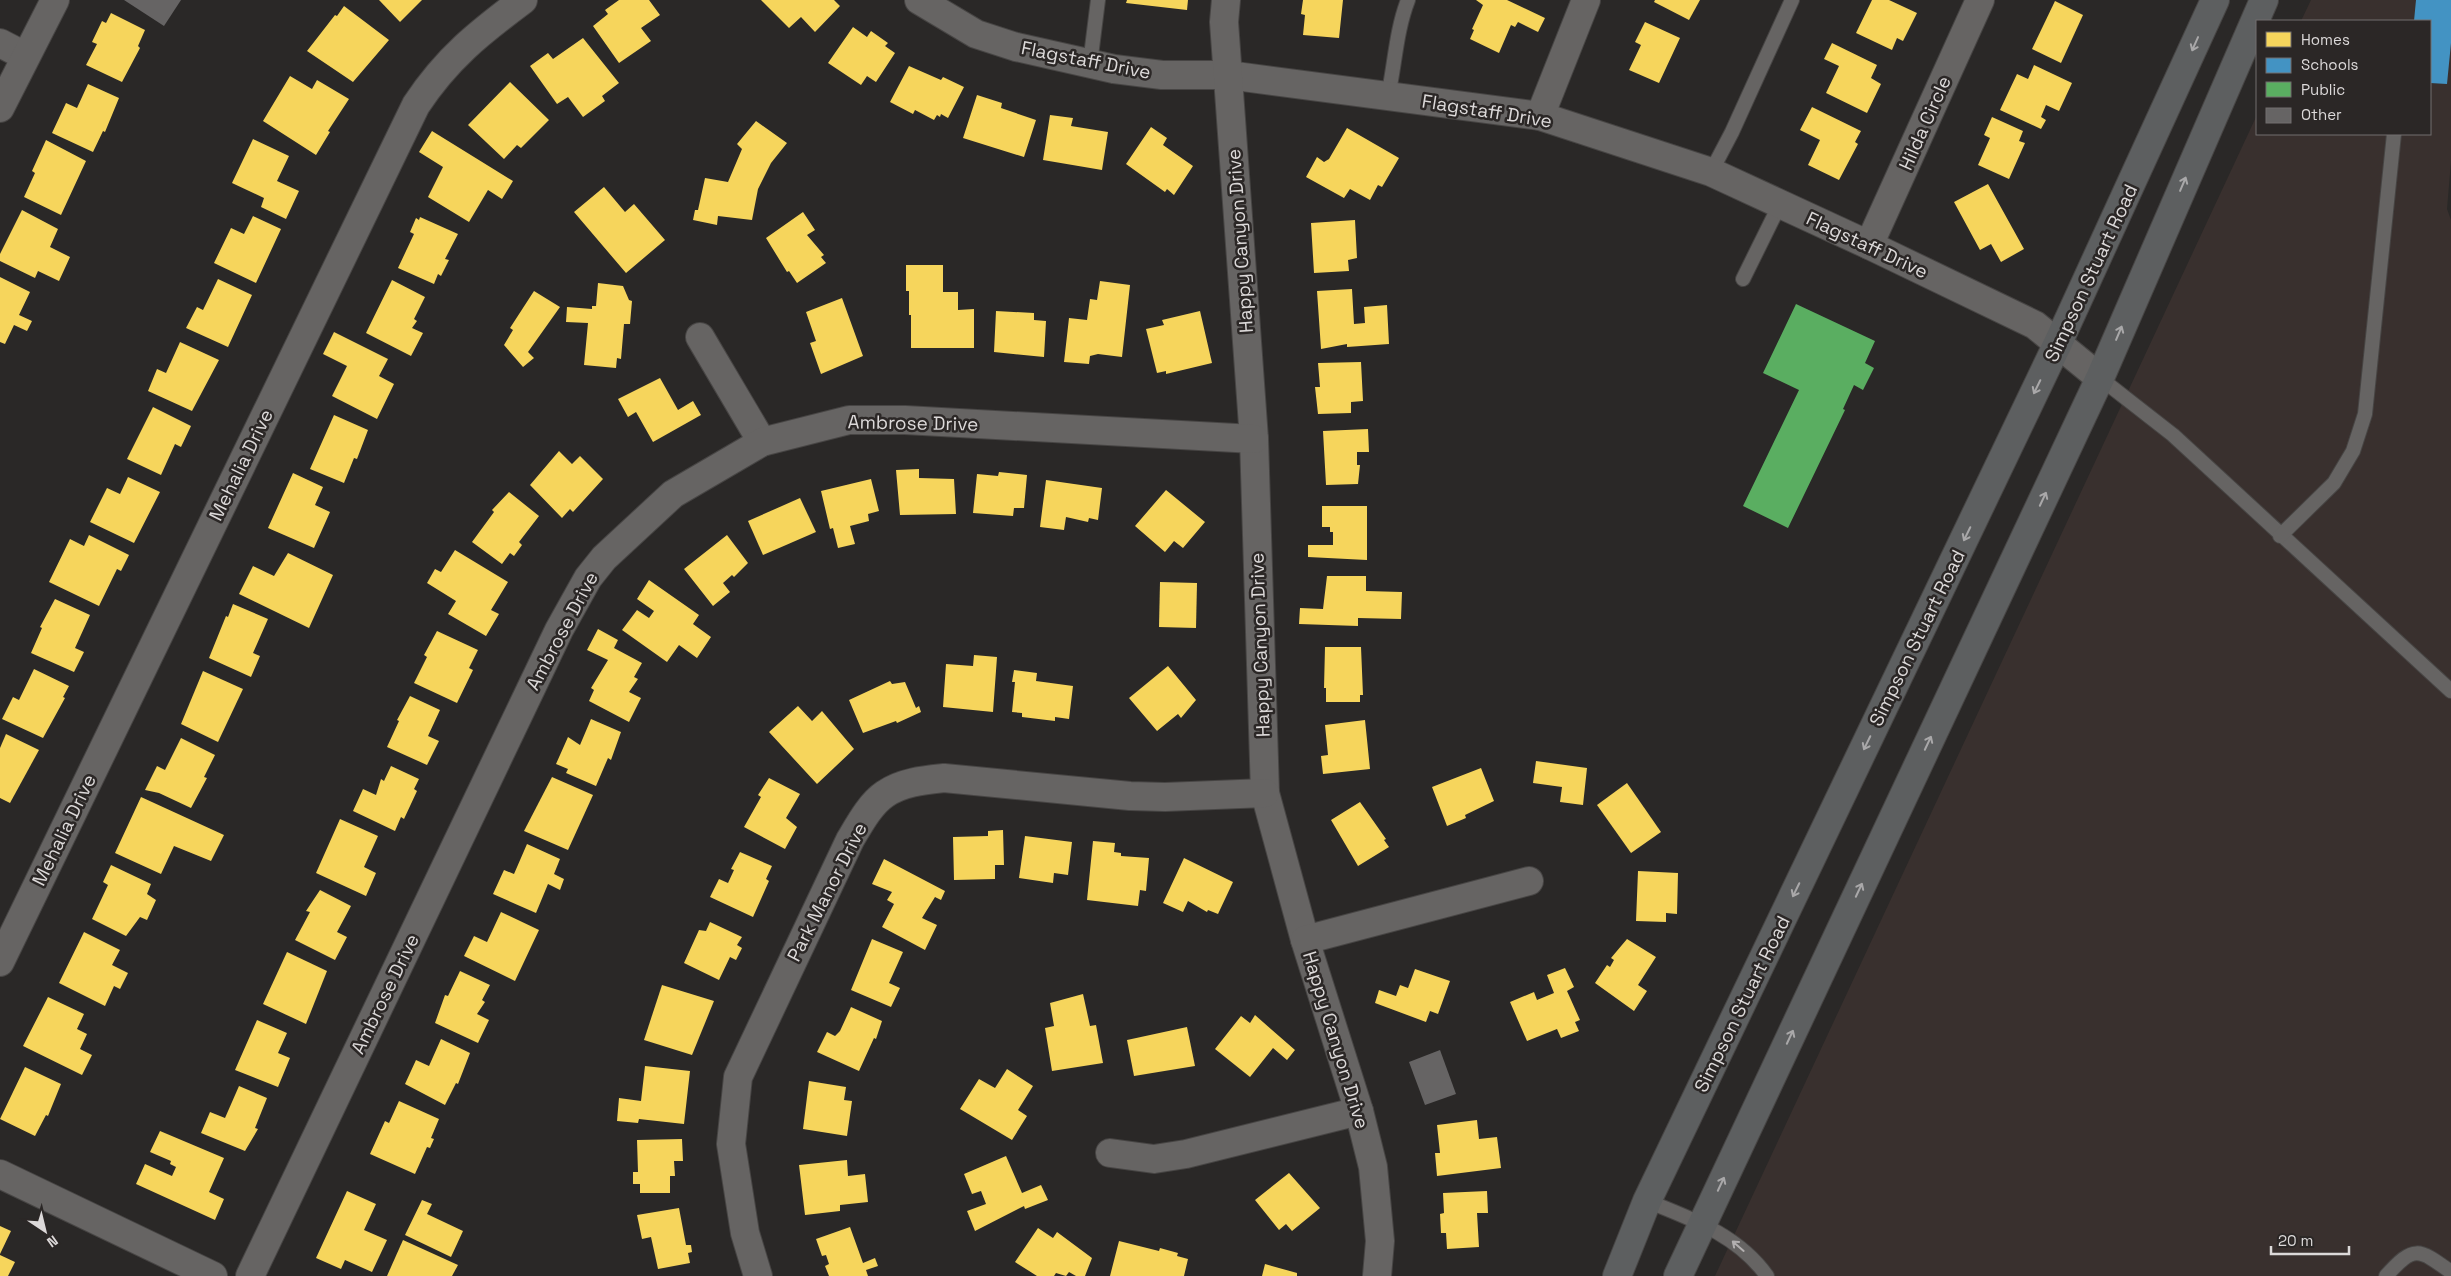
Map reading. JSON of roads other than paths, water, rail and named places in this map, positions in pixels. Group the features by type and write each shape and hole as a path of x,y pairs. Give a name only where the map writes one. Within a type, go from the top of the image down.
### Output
{"main road":[{"name":"Simpson Stuart Road","path":"1617,1276 1647,1201 2058,343 2215,0"},
{"path":"2258,20 2264,0"},
{"path":"1678,1276 2100,378 2249,50 2256,27"}],"street":[{"path":"0,108 55,0"},
{"name":"Mehalia Drive","path":"0,962 416,105 432,81 457,52 523,0"},
{"name":"Flagstaff Drive","path":"919,0 976,34 1016,47 1090,64 1162,75 1228,75 1540,116 1711,172 1869,245 2035,325 2100,378"},
{"name":"Happy Canyon Drive","path":"1226,0 1224,22 1254,439 1265,793 1305,940 1359,1111 1373,1167 1380,1241 1377,1276"},
{"path":"1540,116 1586,0"},
{"name":"Hilda Circle","path":"1869,245 1980,0"},
{"path":"0,43 25,56"},
{"path":"700,337 762,442"},
{"name":"Ambrose Drive","path":"250,1276 559,630 588,578 604,558 674,494 762,442 849,420 905,420 1254,439"},
{"name":"Park Manor Drive","path":"758,1276 745,1233 731,1144 738,1077 850,840 865,817 885,794 915,782 944,778 1130,796 1165,797 1265,793"},
{"path":"1305,940 1529,880"},
{"path":"1110,1153 1154,1159 1186,1154 1359,1111"},
{"path":"0,1174 213,1276"}],"lane":[{"path":"1090,64 1098,0"},
{"path":"1388,96 1400,22 1408,0"},
{"path":"1711,172 1732,132 1792,0"},
{"path":"2280,536 2334,483 2353,451 2365,414 2394,135"},
{"path":"1743,279 1780,204"},
{"path":"2100,378 2173,435 2280,536 2451,691"},
{"path":"1647,1201 1703,1223 1732,1241 1759,1265 1767,1276"},
{"path":"2386,1276 2402,1258 2413,1253 2426,1254 2451,1272"}]}
